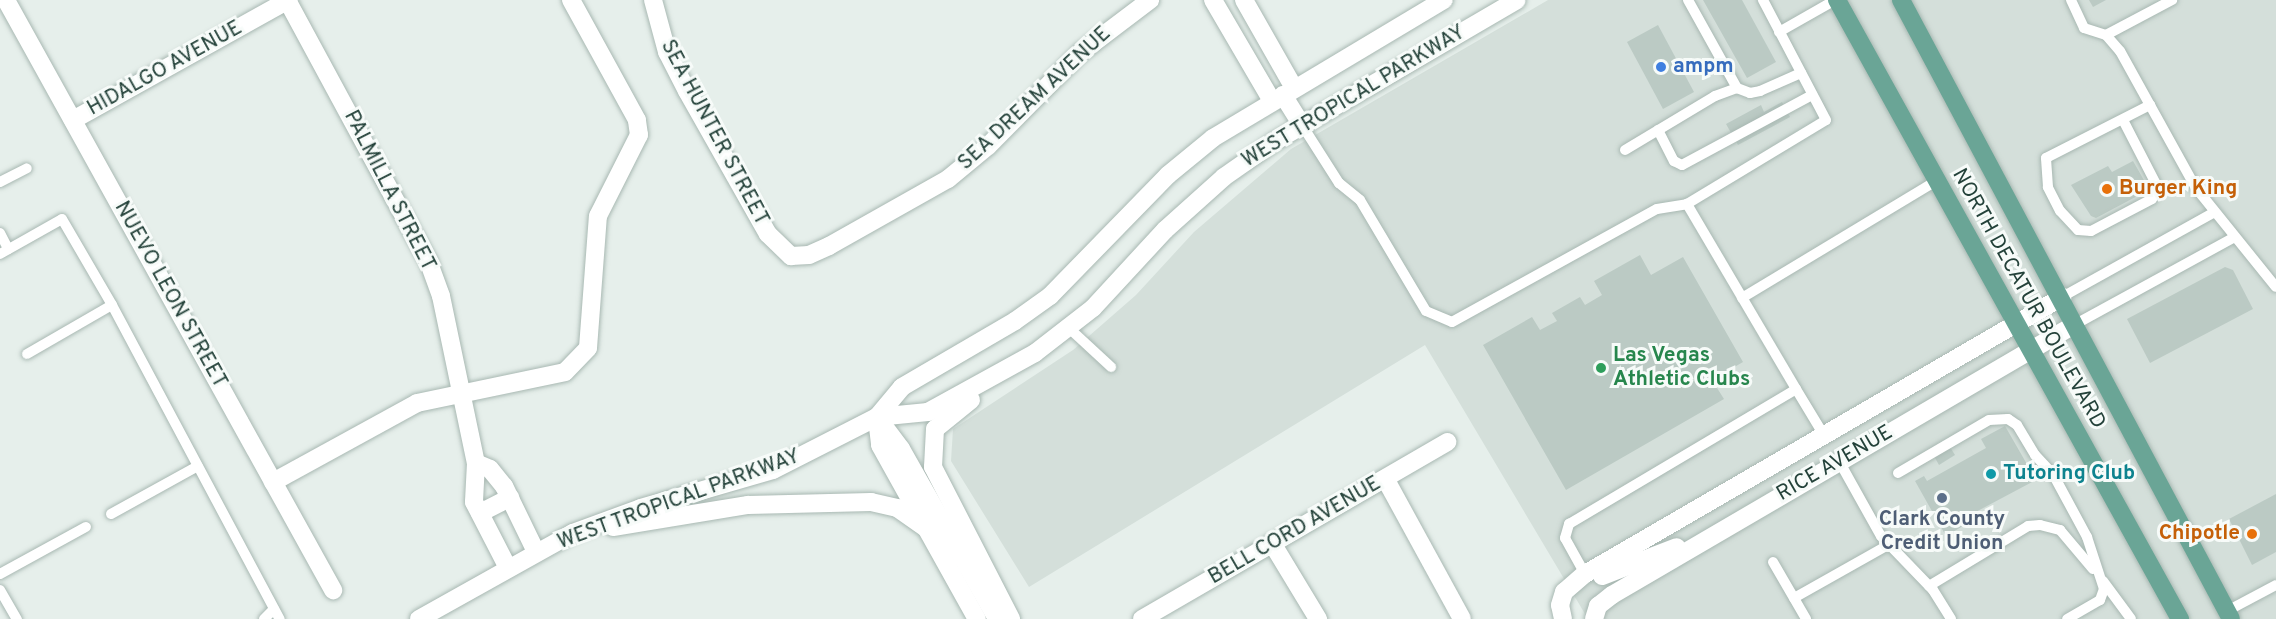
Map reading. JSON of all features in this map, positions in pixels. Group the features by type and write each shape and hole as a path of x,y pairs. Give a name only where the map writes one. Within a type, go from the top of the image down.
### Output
{"main road":[{"name":"NORTH DECATUR BOULEVARD","path":"1836,0 2180,619"},
{"name":"NORTH DECATUR BOULEVARD","path":"1901,0 2062,297 2074,325 2229,615"}],"street":[{"name":"NUEVO LEON STREET","path":"6,0 333,590"},
{"name":"HIDALGO AVENUE","path":"73,120 288,0"},
{"name":"PALMILLA STREET","path":"288,0 429,264 441,296 460,393 477,463 472,493 508,568"},
{"path":"273,482 409,406 460,393 566,372 588,348 598,216 604,197 639,135 632,111 571,0"},
{"name":"SEA HUNTER STREET","path":"653,0 667,52 687,92 768,234 791,256"},
{"name":"SEA DREAM AVENUE","path":"791,256 809,255 830,246 948,179 988,146 1080,52 1150,0"},
{"path":"1213,0 1227,24 1283,94 1302,125"},
{"name":"WEST TROPICAL PARKWAY","path":"877,417 902,387 1015,321 1050,296 1168,175 1213,138 1283,94 1444,0"},
{"name":"WEST TROPICAL PARKWAY","path":"418,619 573,533 641,508 773,470 877,417 928,412 1035,353 1070,329 1188,207 1224,177 1302,125 1517,0"},
{"path":"1227,24 1247,5 1283,94"},
{"name":"RICE AVENUE","path":"1563,619 1560,605 1564,592 1585,574 1825,437 2014,323 2062,297"},
{"name":"RICE AVENUE","path":"1596,613 1719,531 2074,325"},
{"path":"1011,619 940,486 931,448 935,429 945,419 1035,353"},
{"path":"877,417 880,445 977,619"},
{"path":"877,417 901,449 997,619"},
{"path":"1825,437 1839,461"},
{"name":"BELL CORD AVENUE","path":"1142,619 1386,480 1447,442"},
{"path":"477,463 498,477 536,552"},
{"path":"1386,480 1462,619"},
{"path":"480,513 510,498"},
{"path":"573,533 748,506 828,502 886,504 927,529"},
{"path":"1585,574 1595,579 1719,531"},
{"path":"1272,543 1318,619"}],"lane":[{"path":"1688,0 1737,88"},
{"path":"1302,125 1339,183 1360,200 1426,311 1452,322 1657,209 1687,204 1826,120 1762,0"},
{"path":"1779,32 1836,0"},
{"path":"2071,0 2084,28 2106,35 2120,51 2213,213 2276,287"},
{"path":"2106,35 2172,0"},
{"path":"1625,150 1737,88 1760,91 1801,73"},
{"path":"1658,130 1674,161 1682,165 1812,95"},
{"path":"2123,120 2156,184 2156,191 2151,199 2091,231 2079,230 2060,211 2048,187 2046,158 2150,105"},
{"path":"0,182 27,168"},
{"path":"1742,298 1936,182"},
{"path":"1687,204 1825,437"},
{"path":"2062,297 2213,213"},
{"path":"0,233 4,252 62,219 112,305 277,614 264,619"},
{"path":"2074,325 2235,237"},
{"path":"27,354 112,305"},
{"path":"1070,329 1112,367"},
{"path":"1585,574 1565,538 1569,524 1796,388"},
{"path":"1898,473 1989,420 2008,419 2017,425 2035,455 2053,474 2087,537 2104,589 2100,600 2067,619"},
{"path":"1839,461 1888,545 1929,586 1950,619"},
{"path":"111,514 198,466"},
{"path":"1929,586 2028,526 2040,525 2060,531 2131,619"},
{"path":"0,574 86,527"},
{"path":"1794,597 1888,545"},
{"path":"1773,562 1806,619"},
{"path":"2229,615 2276,585"},
{"path":"0,590 17,619"}],"shaded area":[{"path":"1548,0 2276,0 2276,619 1588,619 1425,345 1029,587 951,461 953,429 1073,350 1136,295 1194,232 1291,149"}],"building":[{"path":"1703,0 1742,0 1776,62 1747,78"},
{"path":"2089,0 2106,0 2093,7"},
{"name":"ampm","path":"1658,25 1694,92 1663,109 1627,42"},
{"path":"1782,102 1790,117 1738,145 1726,124 1761,105 1764,112"},
{"name":"Burger King","path":"2133,161 2145,182 2139,186 2143,193 2096,218 2091,216 2071,185 2108,166 2112,172"},
{"name":"Las Vegas Athletic Clubs","path":"1640,255 1651,275 1683,257 1743,362 1712,380 1724,399 1566,490 1483,345 1532,317 1540,330 1557,321 1552,313 1580,297 1585,305 1602,295 1594,281"},
{"path":"2225,267 2233,270 2253,309 2150,363 2127,319"},
{"path":"2005,426 2036,480 1970,515 1973,520 1946,536 1915,481 1924,476 1927,481 1986,448 1981,439"},
{"path":"1950,447 1955,455 1939,465 1934,456"},
{"name":"Chipotle","path":"2276,494 2276,552 2252,565 2229,519"}],"place":[{"name":"ampm","path":"1661,67"},
{"name":"Burger King","path":"2107,189"},
{"name":"Las Vegas Athletic Clubs","path":"1601,368"},
{"name":"Tutoring Club","path":"1991,474"},
{"name":"Clark County Credit Union","path":"1942,498"},
{"name":"Chipotle","path":"2252,534"}]}
